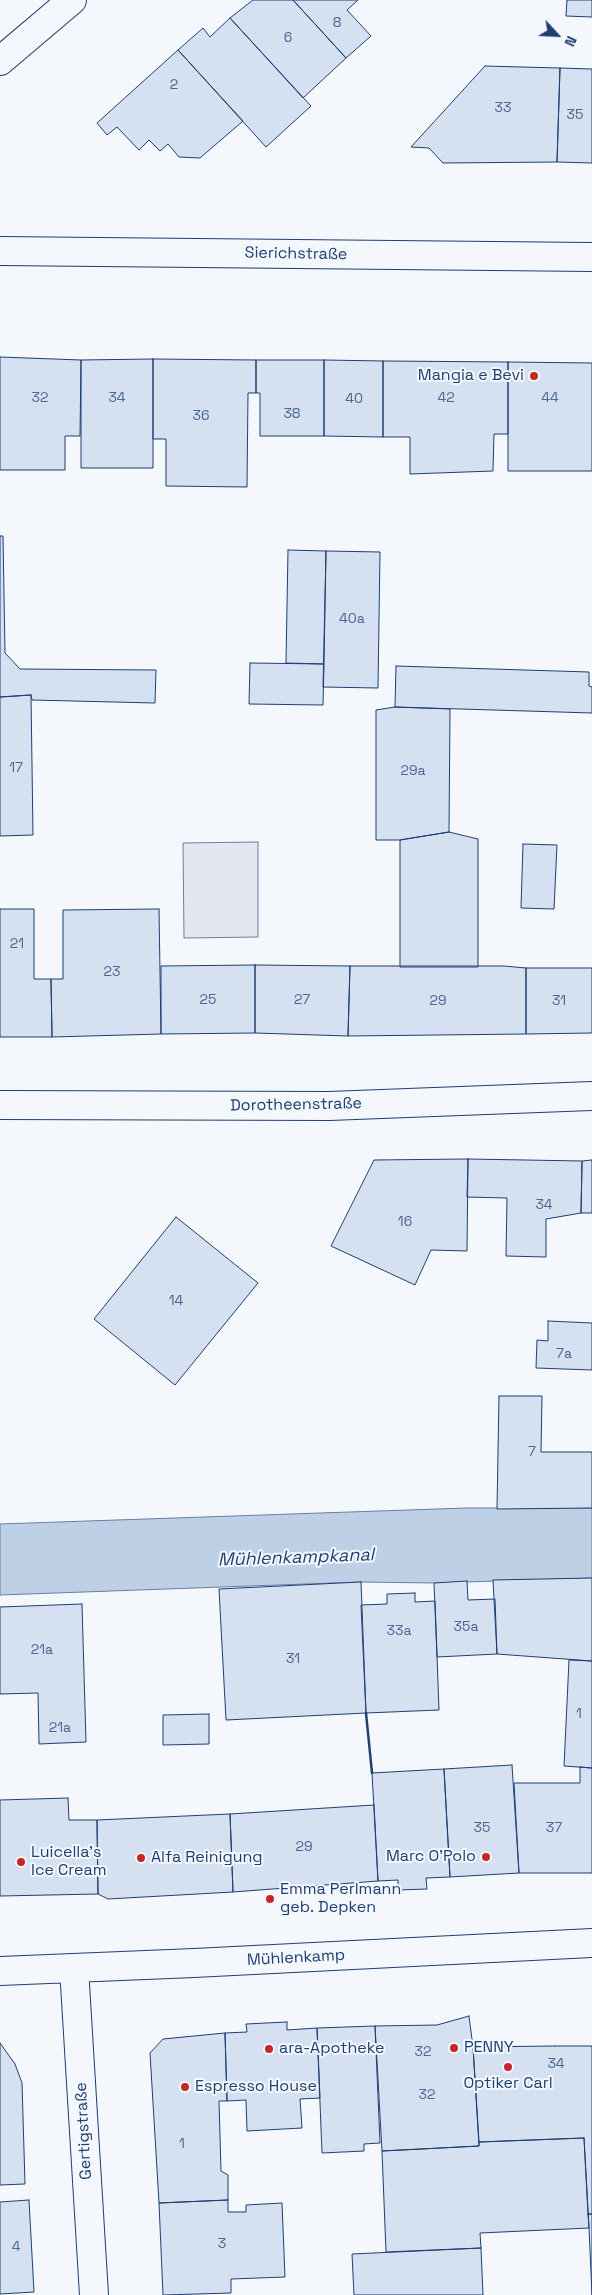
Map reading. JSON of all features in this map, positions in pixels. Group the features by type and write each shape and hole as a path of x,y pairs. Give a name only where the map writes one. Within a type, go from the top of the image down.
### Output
{"street":[{"path":"0,61 72,0"},
{"name":"Sierichstraße","path":"0,251 592,257"},
{"name":"Dorotheenstraße","path":"0,1105 329,1106 592,1096"},
{"name":"Mühlenkamp","path":"0,1970 592,1942"},
{"name":"Gertigstraße","path":"74,1968 94,2295"}],"shaded area":[{"path":"258,842 258,937 184,938 183,843"}],"water":[{"name":"Mühlenkampkanal","path":"466,1508 592,1508 592,1578 434,1583 361,1582 0,1595 0,1524"}],"building":[{"path":"253,0 293,0 346,58 303,98 230,18"},
{"path":"293,0 358,0 347,10 371,36 346,58"},
{"path":"567,0 592,0 592,17 566,16"},
{"path":"230,18 311,106 266,147 178,50 203,28 210,37"},
{"path":"178,50 243,121 200,158 179,157 168,144 160,151 149,140 139,150 117,127 107,135 97,123"},
{"path":"485,66 560,68 557,162 443,163 429,148 411,147"},
{"path":"560,68 592,69 592,163 557,162"},
{"path":"0,357 81,360 80,436 65,436 65,470 0,470"},
{"path":"153,359 153,468 81,468 81,360"},
{"path":"153,359 256,360 256,393 248,393 247,487 166,486 166,439 153,439"},
{"path":"256,360 324,360 324,436 260,436 260,393 256,393"},
{"path":"324,360 383,361 383,437 324,436"},
{"path":"383,361 508,362 508,434 494,434 493,471 410,474 410,437 383,437"},
{"path":"508,362 592,363 592,471 508,471"},
{"path":"0,536 3,536 5,653 20,669 156,670 155,703 32,700 31,695 0,697"},
{"path":"288,550 326,551 324,664 286,663"},
{"path":"326,551 380,552 378,688 323,687"},
{"path":"250,663 324,664 323,705 249,704"},
{"path":"396,666 589,672 589,686 592,687 592,713 395,707"},
{"path":"31,695 33,835 0,836 0,697"},
{"path":"395,707 450,709 449,832 400,840 376,840 376,710"},
{"path":"449,832 478,839 478,967 400,967 400,840"},
{"path":"523,844 557,845 554,909 521,908"},
{"path":"0,909 34,909 34,979 51,979 52,1037 0,1037"},
{"path":"159,909 161,1034 52,1037 51,979 63,979 63,910"},
{"path":"255,965 350,966 348,1036 255,1033"},
{"path":"255,965 255,1033 161,1034 161,966"},
{"path":"350,966 504,966 526,968 526,1034 348,1036"},
{"path":"526,968 592,968 592,1033 526,1034"},
{"path":"468,1159 467,1251 431,1250 415,1285 331,1246 374,1160"},
{"path":"468,1159 582,1161 581,1213 546,1219 546,1257 506,1256 507,1198 467,1197"},
{"path":"592,1160 592,1213 581,1213 582,1161"},
{"path":"176,1217 258,1283 175,1385 94,1319"},
{"path":"548,1321 592,1323 592,1370 536,1368 537,1340 548,1341"},
{"path":"499,1396 542,1396 541,1452 592,1452 592,1508 497,1509"},
{"path":"592,1578 592,1661 497,1654 493,1580"},
{"path":"467,1581 468,1600 495,1599 497,1654 437,1657 434,1583"},
{"path":"361,1582 366,1713 226,1720 219,1589"},
{"path":"415,1593 415,1602 435,1601 439,1710 366,1713 361,1605 387,1604 387,1594"},
{"path":"82,1604 86,1742 39,1744 38,1693 0,1694 0,1607"},
{"path":"569,1660 592,1661 592,1768 564,1766"},
{"path":"209,1714 209,1744 163,1745 163,1715"},
{"path":"512,1765 519,1873 450,1877 444,1769"},
{"path":"580,1767 592,1768 592,1873 519,1873 514,1783 580,1783"},
{"path":"444,1769 450,1877 426,1878 427,1889 398,1890 398,1880 378,1881 372,1773"},
{"path":"68,1798 69,1820 97,1820 98,1894 0,1896 0,1800"},
{"path":"374,1805 378,1881 233,1892 230,1814"},
{"path":"230,1814 233,1892 108,1899 98,1894 97,1820"},
{"path":"469,2016 473,2047 479,2146 382,2151 375,2026 437,2025"},
{"path":"287,2022 287,2030 317,2028 320,2098 300,2099 302,2128 247,2131 246,2100 227,2101 225,2033 247,2032 246,2024"},
{"path":"375,2026 380,2143 364,2144 364,2151 322,2153 317,2028"},
{"path":"225,2033 227,2101 219,2101 221,2171 228,2175 228,2200 159,2203 150,2053 163,2039"},
{"path":"0,2043 15,2064 22,2083 25,2184 0,2185"},
{"path":"592,2046 592,2214 588,2214 584,2138 479,2142 473,2047"},
{"path":"584,2138 589,2228 480,2233 481,2248 386,2252 382,2151 479,2146 479,2142"},
{"path":"29,2200 34,2292 0,2294 0,2202"},
{"path":"228,2200 228,2212 246,2212 246,2205 282,2203 285,2277 231,2279 231,2293 163,2295 159,2203"},
{"path":"588,2214 592,2214 592,2295 589,2228"},
{"path":"481,2248 483,2295 354,2295 352,2254"}],"wall":[{"path":"366,1713 372,1773"}],"place":[{"name":"Mangia e Bevi","path":"534,376"},
{"name":"Marc O'Polo","path":"486,1857"},
{"name":"Alfa Reinigung","path":"141,1858"},
{"name":"Luicella's Ice Cream","path":"21,1862"},
{"name":"Emma Perlmann geb. Depken","path":"270,1899"},
{"name":"PENNY","path":"454,2048"},
{"name":"ara-Apotheke","path":"269,2049"},
{"name":"Optiker Carl","path":"508,2067"},
{"name":"Espresso House","path":"185,2087"}]}
